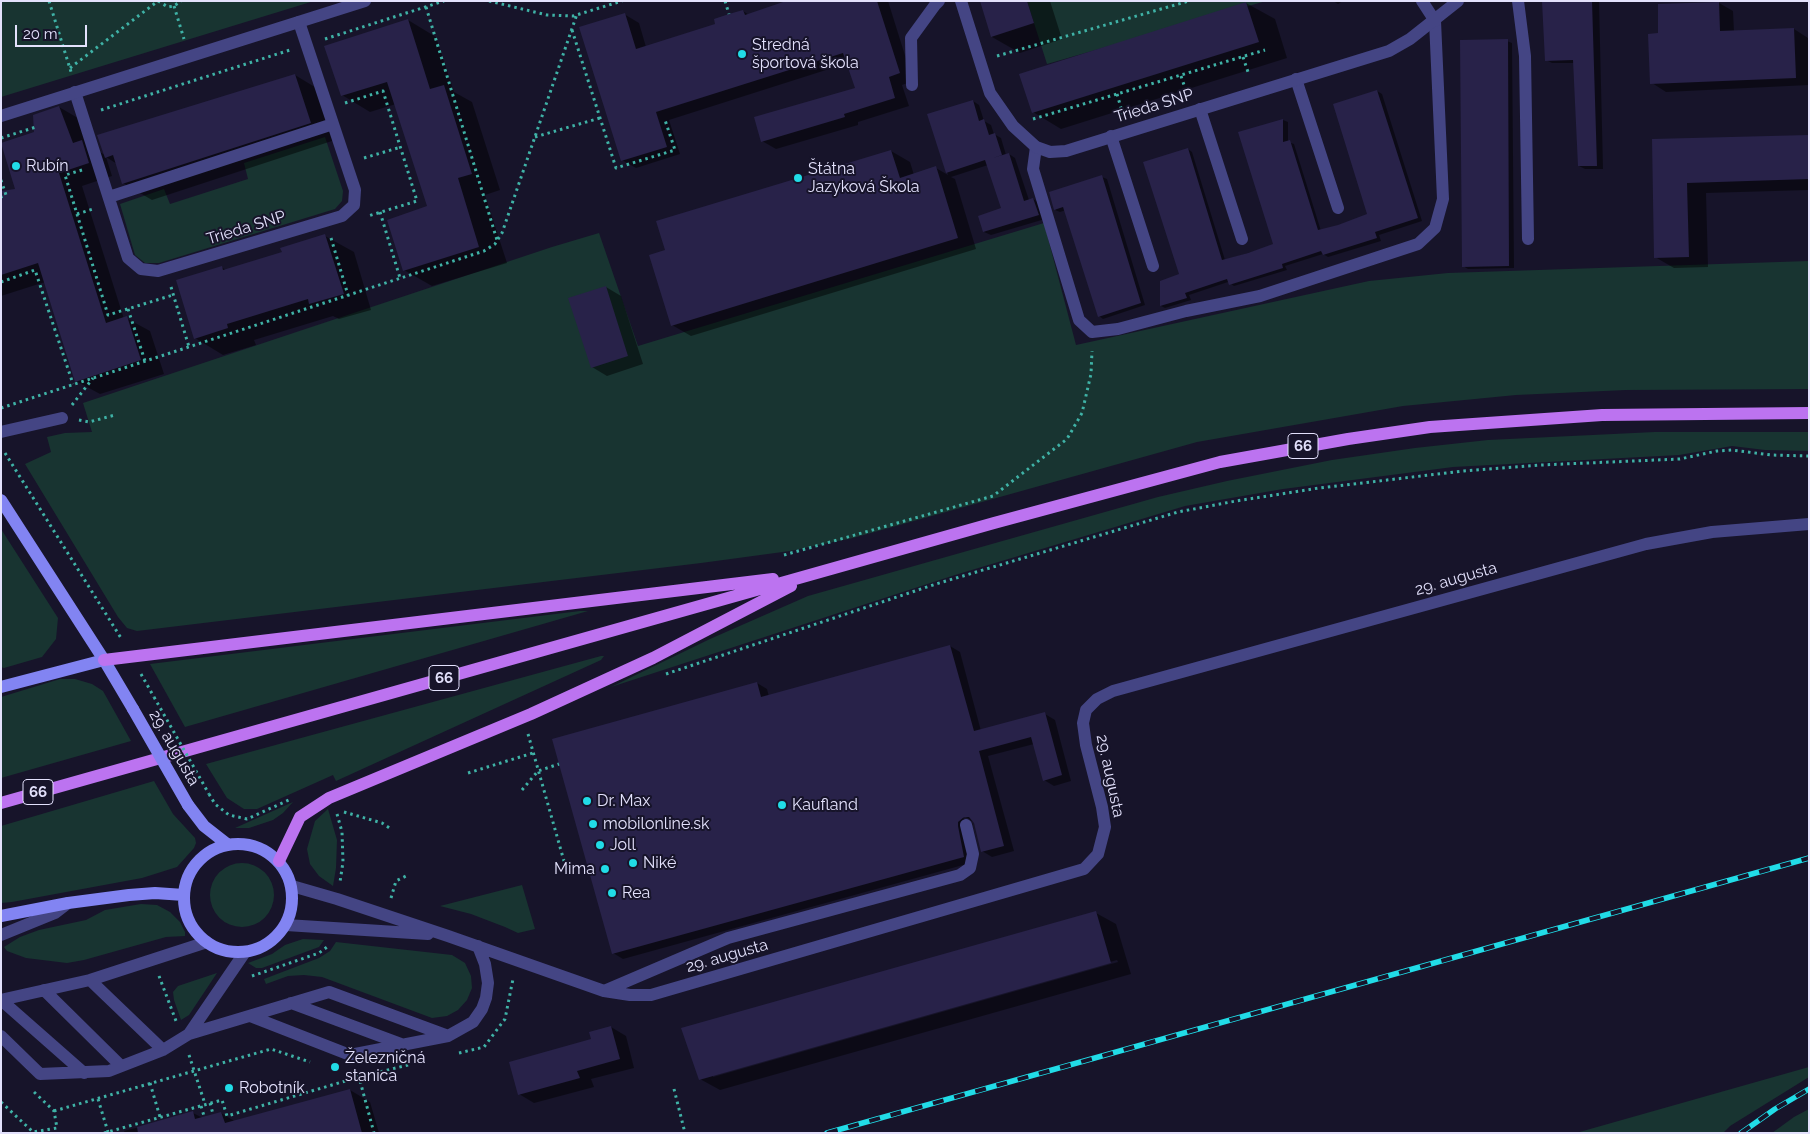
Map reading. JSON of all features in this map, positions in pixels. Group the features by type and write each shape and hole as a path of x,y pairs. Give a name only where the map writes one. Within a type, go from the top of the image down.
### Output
{"main road":[{"name":"66","path":"1,803 1192,469 1339,440 1430,428 1546,418 1690,413 1809,412"},
{"path":"104,660 813,574"},
{"path":"279,861 300,818 329,798 531,714 653,658 813,574"}],"street":[{"path":"1,116 365,1"},
{"path":"912,84 910,38 940,1"},
{"path":"961,1 990,94 1012,126 1036,147 1034,169 1079,320 1092,332 1118,329 1186,311 1260,296 1418,244 1434,228 1443,199 1435,21 1422,1"},
{"name":"Trieda SNP","path":"1036,147 1050,152 1066,151 1389,51 1435,21 1458,1"},
{"path":"1518,1 1525,56 1528,239"},
{"name":"Trieda SNP","path":"76,92 128,258 141,269 158,271 342,216 354,205 355,190 299,22"},
{"path":"1296,79 1338,208"},
{"path":"1200,109 1242,239"},
{"path":"109,196 333,124"},
{"path":"1111,136 1154,266"},
{"path":"1,432 62,418"},
{"name":"29. augusta","path":"1,500 104,660 188,805 204,826 226,844"},
{"name":"29. augusta","path":"292,886 478,946 604,991 630,995 651,995 1084,869 1098,854 1105,827 1102,807 1086,745 1083,723 1086,710 1097,699 1113,691 1646,544 1712,532 1809,524"},
{"path":"1,687 104,660"},
{"path":"604,991 728,938 960,875 970,868 973,854 966,825"},
{"path":"226,844 249,844 260,848 279,861 285,869 292,886 293,900 286,925 273,940 264,946 245,952 225,951 200,937 189,922 184,895 187,878 196,862 210,851 226,844"},
{"path":"1,916 68,903 129,895 155,893 184,895"},
{"path":"1,934 55,913 68,903"},
{"name":"29. augusta","path":"286,925 448,936"},
{"path":"1,1000 90,980 207,942"},
{"path":"250,1016 350,1055 448,1036 473,1022 482,1009 486,998 488,983 485,964 478,946"},
{"path":"186,1036 245,952"},
{"path":"90,980 163,1050"},
{"path":"44,990 121,1066"},
{"path":"1,1036 40,1074 109,1071 163,1050 186,1036 329,992 448,1036"},
{"path":"1,1000 84,1073"},
{"path":"292,1003 404,1045"}],"path":[{"path":"49,1 76,92"},
{"path":"70,68 158,1 164,5 174,6 181,1"},
{"path":"82,114 101,110 444,1"},
{"path":"489,1 547,15 577,14 622,1"},
{"path":"725,1 729,14"},
{"path":"980,61 1189,1"},
{"path":"174,6 189,56"},
{"path":"426,7 497,240"},
{"path":"1,408 484,251 502,233 577,14"},
{"path":"572,29 616,168 674,150 665,120"},
{"path":"1032,119 1265,50"},
{"path":"337,106 383,91 417,201 363,218"},
{"path":"535,137 600,118"},
{"path":"1,138 36,127"},
{"path":"346,164 401,147"},
{"path":"99,165 65,175 108,315 173,295"},
{"path":"1,180 6,195 1,197"},
{"path":"380,212 400,278"},
{"path":"328,229 348,295"},
{"path":"1,282 35,270 73,384"},
{"path":"170,286 189,347"},
{"path":"128,308 145,361"},
{"path":"784,555 993,496 1067,439 1082,413 1092,374 1092,332"},
{"path":"93,378 62,418 88,422 115,415"},
{"path":"663,675 936,584 1178,512 1319,488 1464,471 1541,465 1680,459 1717,451 1809,456"},
{"path":"5,453 121,638"},
{"path":"140,673 208,794 215,804 229,815 247,819 297,796"},
{"path":"529,738 564,861"},
{"path":"468,773 533,753"},
{"path":"522,790 538,771 559,764"},
{"path":"340,885 343,862 342,832 336,810 382,823 391,829"},
{"path":"391,899 396,881 406,876"},
{"path":"245,979 319,953 326,948 331,940"},
{"path":"159,974 186,1036"},
{"path":"1,1102 33,1132 57,1131 54,1111 271,1049 315,1063"},
{"path":"196,1071 204,1116"},
{"path":"350,1074 359,1077"},
{"path":"98,1098 109,1132 222,1100 226,1116 359,1077"},
{"path":"359,1077 374,1133"},
{"path":"150,1083 160,1117"},
{"path":"674,1089 685,1133"},
{"path":"210,1103 213,1114"},
{"path":"1,1109 8,1108"}],"green space":[{"path":"1,1 314,1 1,97"},
{"path":"1027,1 1266,1 1047,64"},
{"path":"325,137 343,191 342,201 335,209 159,263 145,263 135,255 120,204 164,189 170,204 248,179 244,163"},
{"path":"1044,223 1076,345 1369,281 1448,273 1809,261 1809,389 1626,390 1516,395 1403,406 1197,442 853,538 790,551 137,631 127,628 118,617 25,464 51,452 47,437 65,433 92,432 83,403 599,233 638,346"},
{"path":"1655,432 1809,432 1809,451 1765,450 1732,446 1679,455 1453,467 1283,489 1185,506 955,575 611,687 710,639 808,596 1158,497 1332,460 1415,448 1488,440"},
{"path":"1,529 58,618 56,639 42,657 4,668 1,667"},
{"path":"588,611 185,727 150,664"},
{"path":"604,656 601,660 336,781 333,775 257,809 244,809 227,798 206,764"},
{"path":"60,679 75,679 92,684 103,691 131,741 1,778 1,697"},
{"path":"154,781 173,814 195,838 194,848 177,867 142,878 1,903 1,826"},
{"path":"293,802 273,820 249,828 235,828"},
{"path":"328,809 337,840 333,886 319,876 310,864 307,849 315,821"},
{"path":"242,863 260,868 265,872 269,877 274,895 269,913 265,918 260,922 242,927 224,922 219,918 215,913 210,895 215,877 219,872 224,868"},
{"path":"522,885 535,929 518,933 471,914 440,906"},
{"path":"141,904 157,905 170,912 180,922 185,936 166,937 67,963 26,958 7,951 4,947 20,937 39,930 86,920 105,910"},
{"path":"303,939 324,940 319,947 262,968 256,968 248,963 272,954 285,945"},
{"path":"336,942 452,955 465,963 471,976 472,988 467,1000 458,1010 447,1016 432,1018 322,977 288,976 266,984 264,979 319,958 330,951"},
{"path":"217,973 189,1015 181,1020 173,992 178,986"},
{"path":"1809,1067 1809,1077 1730,1126 1723,1133 1576,1133"},
{"path":"1809,1109 1809,1133 1772,1133 1794,1117"}],"building":[{"path":"786,1 877,1 900,73 889,77 895,98 844,114 845,117 761,142 754,117 855,88 843,53 656,112 667,147 621,161 579,27 625,13 636,49 715,24 714,19 729,14 743,10 745,15"},
{"path":"980,1 1027,1 1034,23 991,37"},
{"path":"1542,1 1592,1 1597,166 1578,166 1573,60 1545,61"},
{"path":"1246,2 1259,42 1032,113 1019,74"},
{"path":"1719,2 1720,31 1794,28 1796,78 1650,84 1648,34 1658,33 1658,4"},
{"path":"408,19 430,89 444,85 472,174 458,178 479,247 403,271 387,220 427,206 387,82 341,96 324,46"},
{"path":"1508,39 1509,266 1462,267 1460,40"},
{"path":"295,74 311,123 122,184 113,155 105,158 97,135"},
{"path":"1377,90 1418,218 1375,232 1377,238 1323,255 1321,251 1282,264 1283,268 1229,285 1227,279 1185,293 1187,298 1160,306 1160,281 1179,274 1143,162 1188,148 1222,260 1248,253 1273,244 1238,132 1283,119 1283,142 1290,140 1318,230 1338,225 1367,214 1333,104"},
{"path":"973,100 979,121 984,119 989,135 995,133 1002,155 993,158 1009,153 1024,201 1033,198 1039,215 983,232 978,216 1001,208 985,160 946,173 927,114"},
{"path":"59,106 73,143 82,140 89,163 59,173 106,323 127,316 141,360 75,382 38,263 1,275 1,191 15,189 1,143 34,132 33,115"},
{"path":"1809,135 1809,179 1687,183 1689,257 1654,258 1652,139"},
{"path":"891,150 900,178 936,166 958,238 671,326 649,255 665,250 656,221"},
{"path":"1102,175 1141,303 1098,317 1063,207 1054,210 1049,192"},
{"path":"325,234 344,294 309,304 308,299 227,324 228,328 194,339 176,280 222,266 223,270 282,252 280,248"},
{"path":"606,286 628,356 591,368 568,298"},
{"name":"Kaufland","path":"950,645 974,731 1045,712 1062,775 1043,781 1031,737 979,751 1004,846 981,852 974,823 969,817 964,817 958,822 958,826 964,857 612,954 552,739 757,682 761,697"},
{"path":"1096,911 1111,963 699,1080 681,1028"},
{"path":"611,1026 620,1059 577,1071 580,1078 518,1095 509,1062 591,1039 589,1032"},
{"path":"350,1089 362,1133 138,1133 137,1127 193,1111 195,1119 221,1112 225,1123"}],"railway":[{"path":"827,1133 1809,858"},
{"path":"1741,1133 1775,1109 1809,1089"}],"place":[{"name":"Stredná športová škola","path":"742,54"},
{"name":"Rubín","path":"16,166"},
{"name":"Štátna Jazyková Škola","path":"798,178"},
{"name":"Dr. Max","path":"587,801"},
{"name":"Kaufland","path":"782,805"},
{"name":"mobilonline.sk","path":"593,824"},
{"name":"Joll","path":"600,845"},
{"name":"Niké","path":"633,863"},
{"name":"Mima","path":"605,869"},
{"name":"Rea","path":"612,893"},
{"name":"Železničná stanica","path":"335,1067"},
{"name":"Robotník","path":"229,1088"}]}
